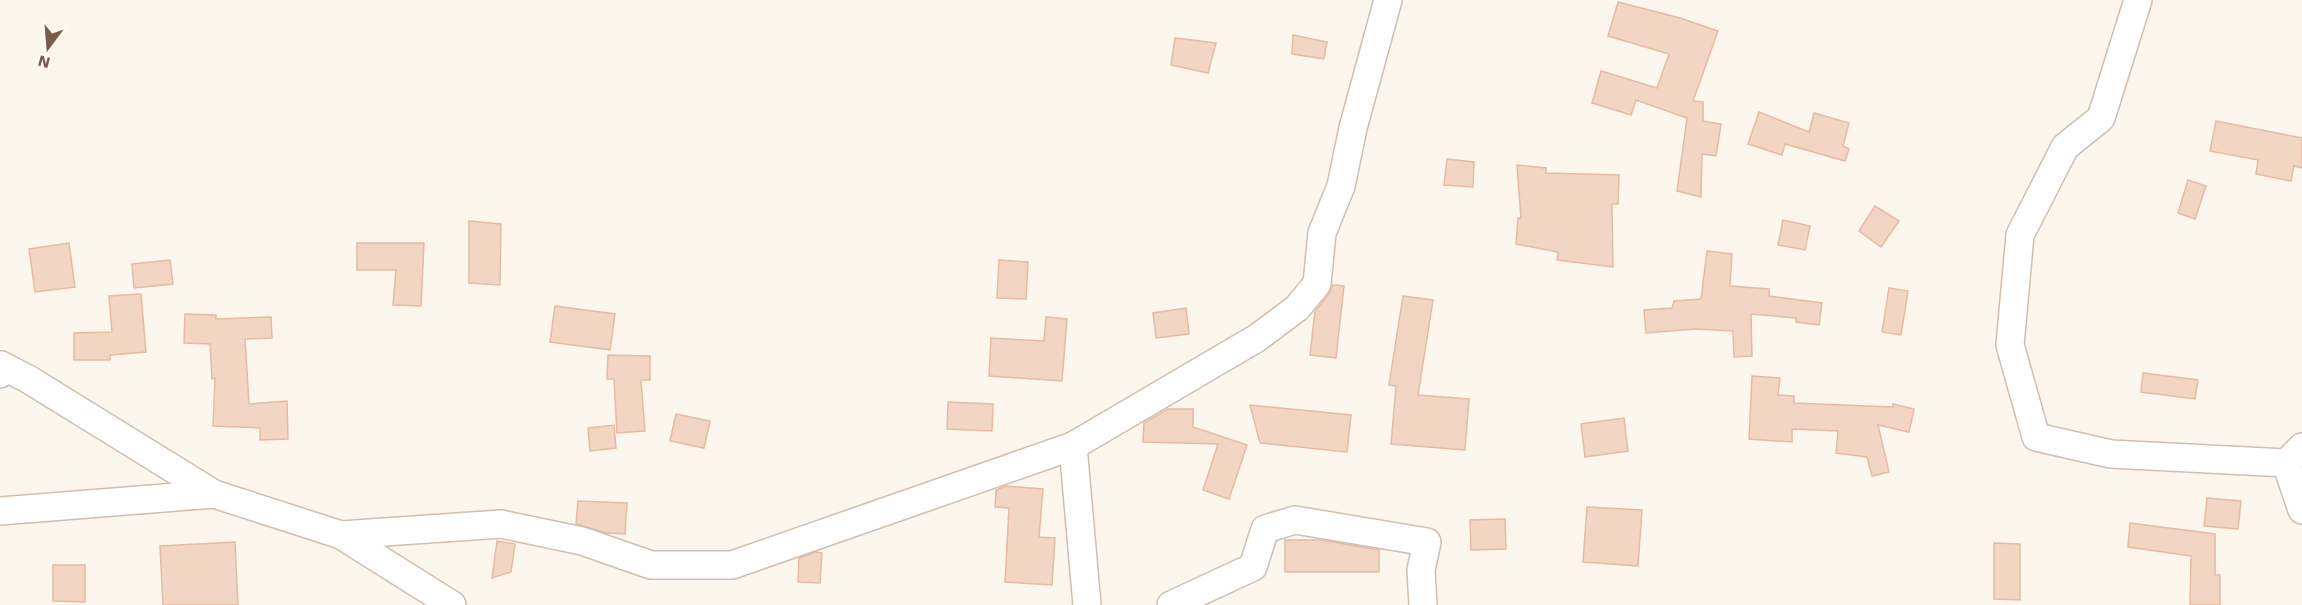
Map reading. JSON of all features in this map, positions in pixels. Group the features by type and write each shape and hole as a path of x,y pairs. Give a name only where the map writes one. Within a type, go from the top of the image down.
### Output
{"street":[{"path":"340,535 501,524 582,541 651,564 732,565 1072,446 1257,338 1297,308 1317,284 1322,233 1341,186 1353,128 1388,0"},
{"path":"2138,0 2101,118 2065,147 2020,235 2010,345 2036,437 2111,454 2294,455 2302,510"},
{"path":"0,374 1,365 28,379 214,494 340,535 452,605"},
{"path":"1072,446 1087,605"},
{"path":"0,511 214,494"},
{"path":"1171,605 1252,567 1265,529 1295,520 1427,542 1421,570 1423,605"}],"building":[{"path":"1618,2 1680,18 1718,31 1693,101 1703,102 1703,121 1721,124 1716,156 1702,154 1701,197 1677,191 1687,118 1636,100 1631,115 1592,103 1601,71 1657,88 1669,54 1608,36"},
{"path":"1293,35 1327,42 1324,59 1292,54"},
{"path":"1175,38 1216,43 1208,73 1171,65"},
{"path":"1759,112 1809,132 1814,113 1849,123 1843,146 1849,149 1845,161 1785,144 1782,155 1748,144"},
{"path":"2216,121 2302,138 2302,168 2294,166 2291,181 2256,174 2258,160 2210,151"},
{"path":"1447,159 1474,162 1473,187 1444,185"},
{"path":"1517,165 1546,168 1546,173 1619,175 1618,204 1612,204 1613,267 1557,260 1558,252 1516,244 1518,218 1521,218"},
{"path":"2188,180 2206,186 2195,219 2178,213"},
{"path":"1875,206 1899,221 1881,247 1859,231"},
{"path":"1783,220 1810,226 1805,250 1778,245"},
{"path":"469,221 501,224 500,285 469,283"},
{"path":"69,243 75,287 35,292 29,249"},
{"path":"357,243 424,243 421,306 393,305 396,270 357,270"},
{"path":"1707,251 1732,254 1730,286 1769,289 1769,296 1822,303 1819,325 1796,322 1796,318 1751,314 1752,356 1734,357 1733,331 1695,329 1646,333 1644,310 1672,308 1674,301 1701,299"},
{"path":"170,260 173,284 134,288 132,264"},
{"path":"999,260 1028,262 1026,299 997,298"},
{"path":"1333,285 1344,286 1336,358 1310,355 1315,311 1329,294"},
{"path":"1889,288 1908,291 1901,335 1882,332"},
{"path":"141,294 146,352 110,355 110,360 74,360 74,333 112,332 109,296"},
{"path":"1403,296 1433,300 1418,395 1469,399 1465,450 1391,444 1396,386 1389,385"},
{"path":"555,306 615,314 610,350 550,342"},
{"path":"1186,308 1189,334 1156,338 1153,313"},
{"path":"185,314 216,315 216,319 271,317 272,338 245,339 249,404 287,401 288,439 260,440 260,428 213,426 215,378 212,379 210,344 184,343"},
{"path":"1046,317 1067,319 1062,381 989,376 991,338 1044,341"},
{"path":"608,355 650,356 650,380 641,380 645,431 617,433 614,379 607,379"},
{"path":"2143,373 2198,380 2195,399 2141,392"},
{"path":"1752,376 1780,378 1778,395 1794,396 1794,403 1893,407 1893,404 1914,409 1909,432 1878,425 1889,472 1872,476 1867,457 1836,453 1838,431 1792,429 1792,442 1749,439"},
{"path":"948,402 993,404 992,431 947,429"},
{"path":"1250,405 1351,415 1347,452 1260,443"},
{"path":"1168,409 1193,409 1193,427 1247,445 1229,499 1203,490 1218,444 1143,442 1144,423"},
{"path":"676,414 710,421 704,448 670,441"},
{"path":"1624,418 1628,451 1585,457 1581,424"},
{"path":"614,425 616,448 590,451 588,428"},
{"path":"1006,486 1043,489 1039,537 1055,538 1052,585 1005,582 1009,508 995,507 996,490"},
{"path":"2207,498 2241,501 2238,529 2204,526"},
{"path":"578,501 627,503 625,534 606,533 576,524"},
{"path":"1587,507 1642,510 1638,566 1583,562"},
{"path":"1505,519 1506,549 1471,550 1470,520"},
{"path":"2130,523 2215,534 2215,575 2220,575 2220,605 2190,605 2191,556 2128,547"},
{"path":"1285,540 1321,540 1379,550 1379,572 1285,572"},
{"path":"497,541 515,544 511,572 492,578"},
{"path":"235,542 238,605 163,605 160,546"},
{"path":"1994,543 2020,544 2020,600 1994,599"},
{"path":"816,552 822,553 820,583 798,582 799,558"},
{"path":"53,565 85,565 85,602 53,601"}]}
